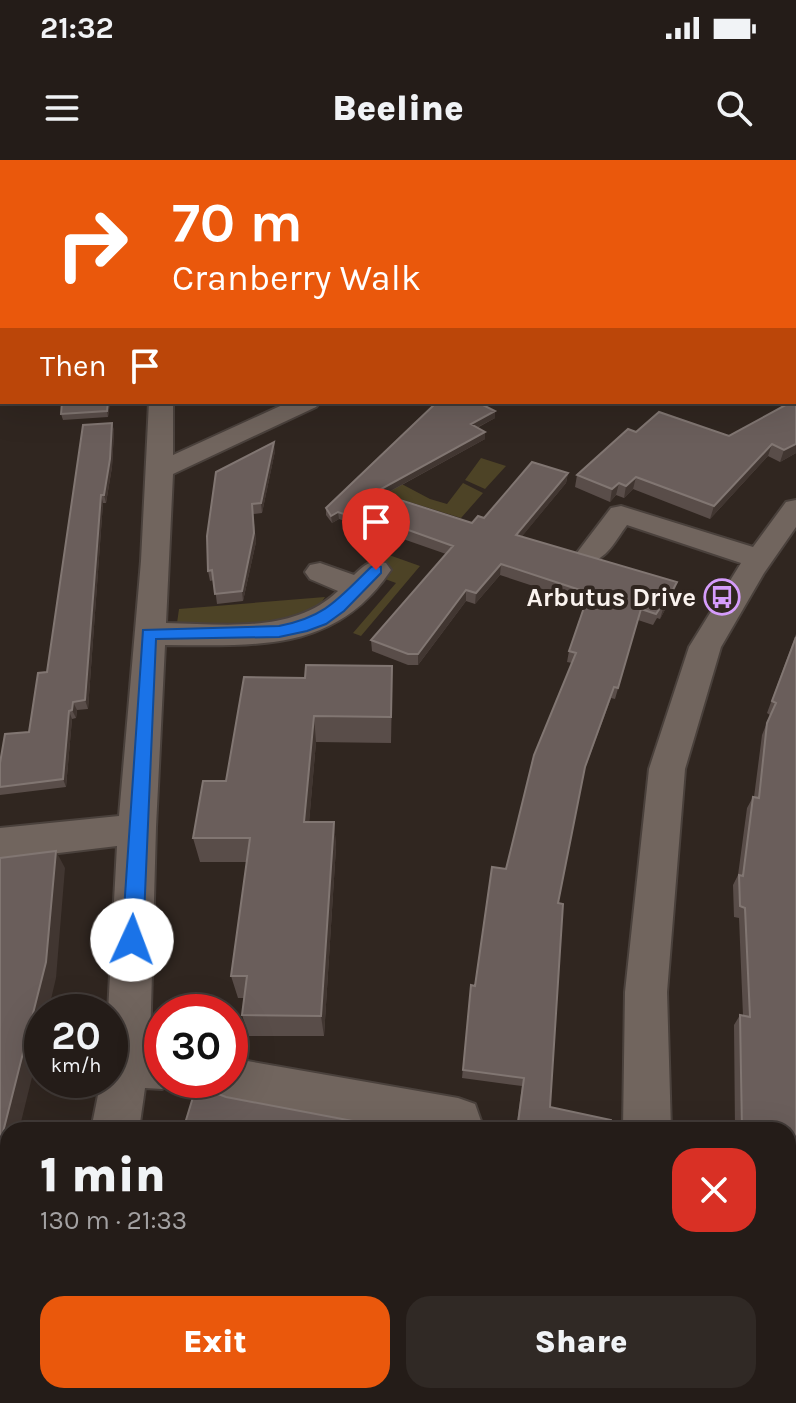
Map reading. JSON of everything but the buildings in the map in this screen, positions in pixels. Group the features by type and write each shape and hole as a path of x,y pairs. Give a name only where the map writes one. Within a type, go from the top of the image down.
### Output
{"street":[{"path":"118,1122 143,1066 137,829 161,470 161,404"},
{"path":"161,470 304,404"},
{"path":"647,1122 646,992 667,769 705,647 759,559 796,508"},
{"path":"590,554 621,514 759,559"},
{"path":"149,634 279,632 301,627 321,621 367,579 320,572"},
{"path":"0,844 137,829"},
{"path":"248,1083 458,1121"}],"shaded area":[{"path":"481,458 506,466 485,489 465,480"},
{"path":"396,481 430,499 447,504 463,483 483,493 461,518 378,492"},
{"path":"389,555 420,566 361,636 353,633 396,583 377,576 379,566"},
{"path":"325,597 317,609 275,625 177,623 179,609"}],"place":[{"name":"Arbutus Drive","path":"722,597"}],"route":[{"path":"132,940 149,634 279,632 301,627 321,621 376,570"}]}
